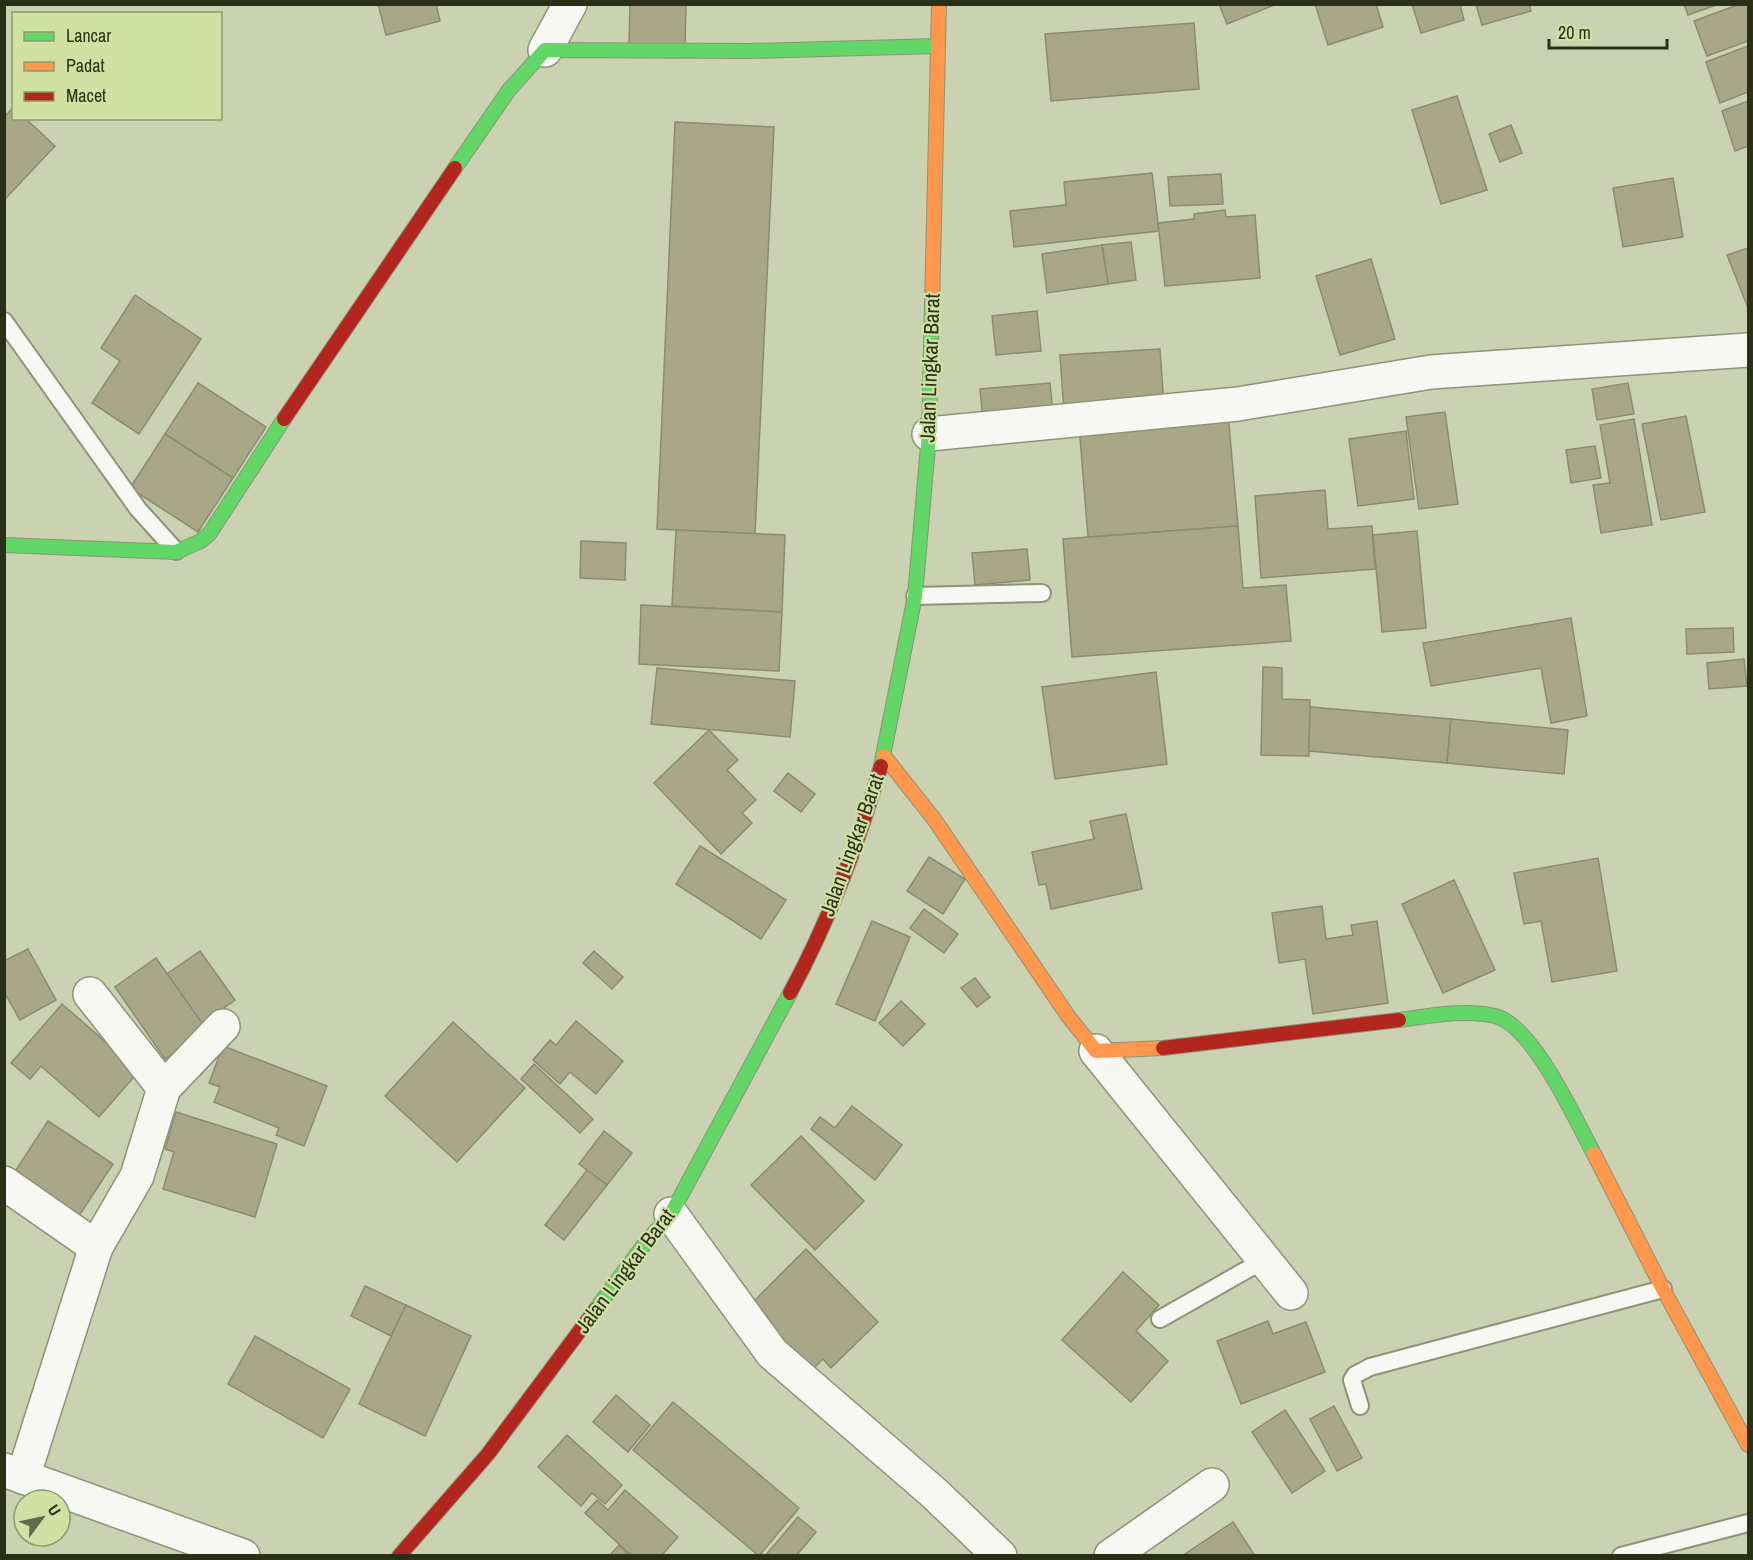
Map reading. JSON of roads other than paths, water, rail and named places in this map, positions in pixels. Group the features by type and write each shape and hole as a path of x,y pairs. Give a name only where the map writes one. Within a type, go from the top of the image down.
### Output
{"main road":[{"name":"Jalan Lingkar Barat","path":"399,1556 488,1454 646,1242 671,1214 814,948 865,821 884,756 915,596 929,434 939,4"},
{"path":"4,545 176,552 201,541 210,533 308,381 502,100 545,50 749,51 939,46"},
{"path":"884,756 934,819 1032,966 1096,1051 1142,1051 1459,1013 1501,1016 1520,1027 1534,1047 1615,1190 1663,1289 1749,1445"}],"street":[{"path":"545,50 570,4"},
{"path":"929,434 1238,404 1431,372 1749,350"},
{"path":"90,994 164,1088"},
{"path":"223,1026 164,1088 136,1176 96,1247 14,1474 243,1556"},
{"path":"1096,1051 1291,1293"},
{"path":"4,1183 96,1247"},
{"path":"671,1214 772,1353 934,1493 1000,1556"},
{"path":"1111,1556 1212,1485"}],"lane":[{"path":"4,321 138,509 176,552"},
{"path":"915,596 1041,593"},
{"path":"1160,1319 1264,1260"},
{"path":"1360,1406 1352,1380 1355,1375 1370,1367 1663,1289"},
{"path":"1621,1556 1749,1523"}]}
